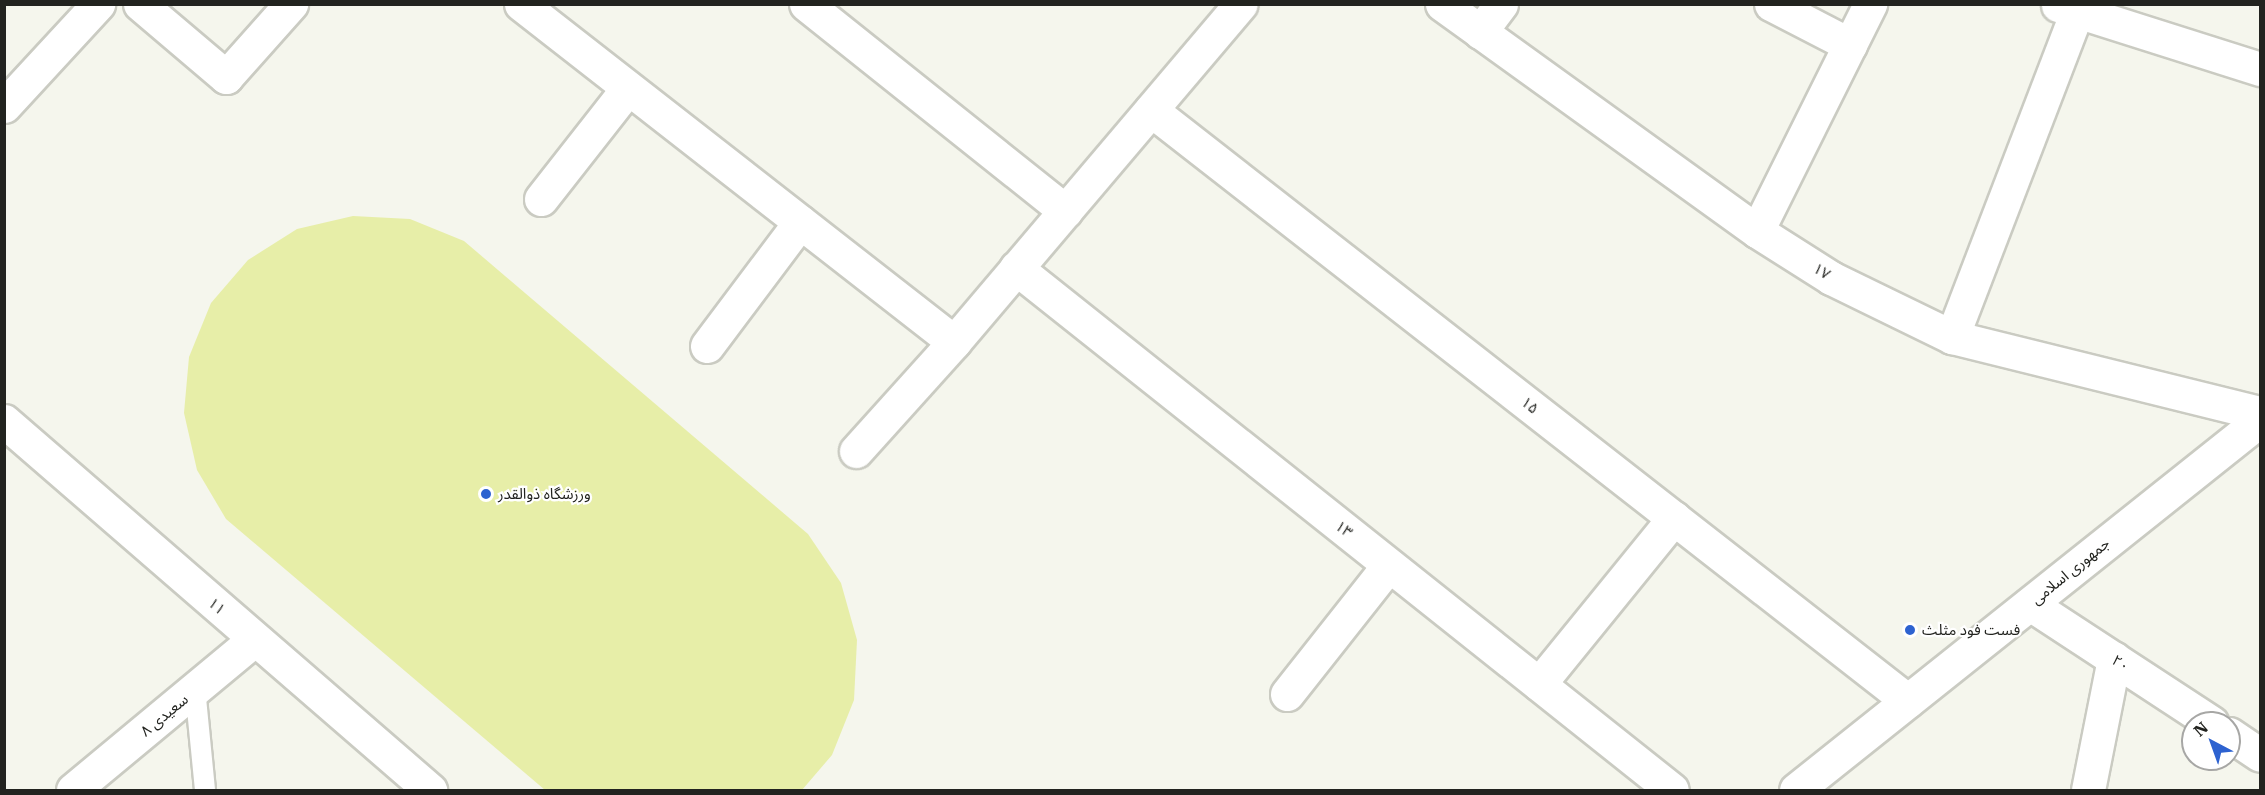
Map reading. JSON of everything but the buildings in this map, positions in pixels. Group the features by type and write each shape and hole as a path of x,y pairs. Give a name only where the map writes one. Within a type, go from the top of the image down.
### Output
{"street":[{"path":"4,106 98,4"},
{"path":"140,4 226,77 291,4"},
{"path":"521,4 954,342"},
{"path":"806,4 1065,211"},
{"path":"856,451 954,342 1241,4"},
{"name":"۱۷","path":"1442,4 1757,231 1831,278 1952,337 2260,413"},
{"path":"1480,32 1501,4"},
{"path":"1771,4 1850,45"},
{"path":"1757,231 1870,4"},
{"path":"1952,337 2071,7 2260,69"},
{"path":"541,199 628,88"},
{"name":"۱۵","path":"1151,110 1908,701"},
{"path":"707,346 800,222"},
{"name":"۱۳","path":"1016,268 1672,790"},
{"name":"جمهوری اسلامی","path":"1796,790 2260,420"},
{"name":"۱۱","path":"4,421 428,790"},
{"path":"1539,684 1674,518"},
{"path":"1287,694 1389,565"},
{"name":"۲۰","path":"2030,604 2194,711"},
{"name":"سعیدی ۸","path":"73,790 255,639"},
{"path":"2088,790 2114,659"},
{"path":"2241,742 2260,755"}],"lane":[{"path":"195,688 205,790"}],"green space":[{"name":"ورزشگاه ذوالقدر","path":"353,216 410,219 464,241 808,534 841,583 857,640 854,700 832,755 802,790 545,790 226,519 197,470 184,413 189,357 211,303 248,260 297,229"}],"place":[{"name":"ورزشگاه ذوالقدر","path":"486,494"},
{"name":"فست فود مثلث","path":"1910,630"}]}
